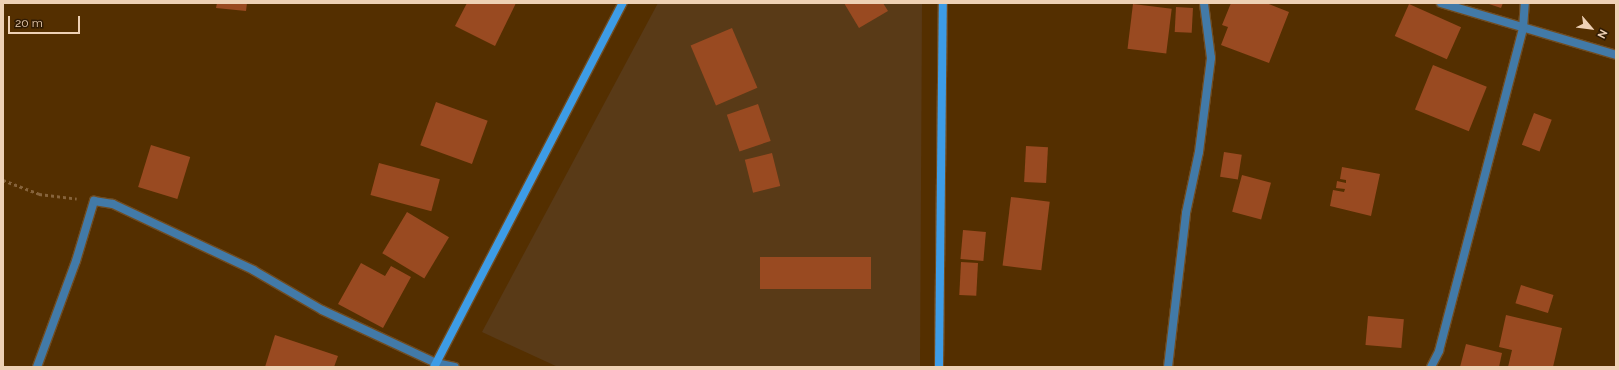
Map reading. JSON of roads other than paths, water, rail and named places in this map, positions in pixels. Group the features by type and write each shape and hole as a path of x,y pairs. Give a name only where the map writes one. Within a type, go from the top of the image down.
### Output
{"main road":[{"path":"435,365 623,3"},
{"path":"939,367 943,3"}],"street":[{"path":"1168,367 1186,213 1199,152 1212,58 1204,3"},
{"path":"1441,3 1522,29 1616,54"},
{"path":"1431,367 1438,351 1522,29 1525,3"},
{"path":"37,367 76,261 94,202 113,204 253,270 322,310 435,365 455,367"}]}
